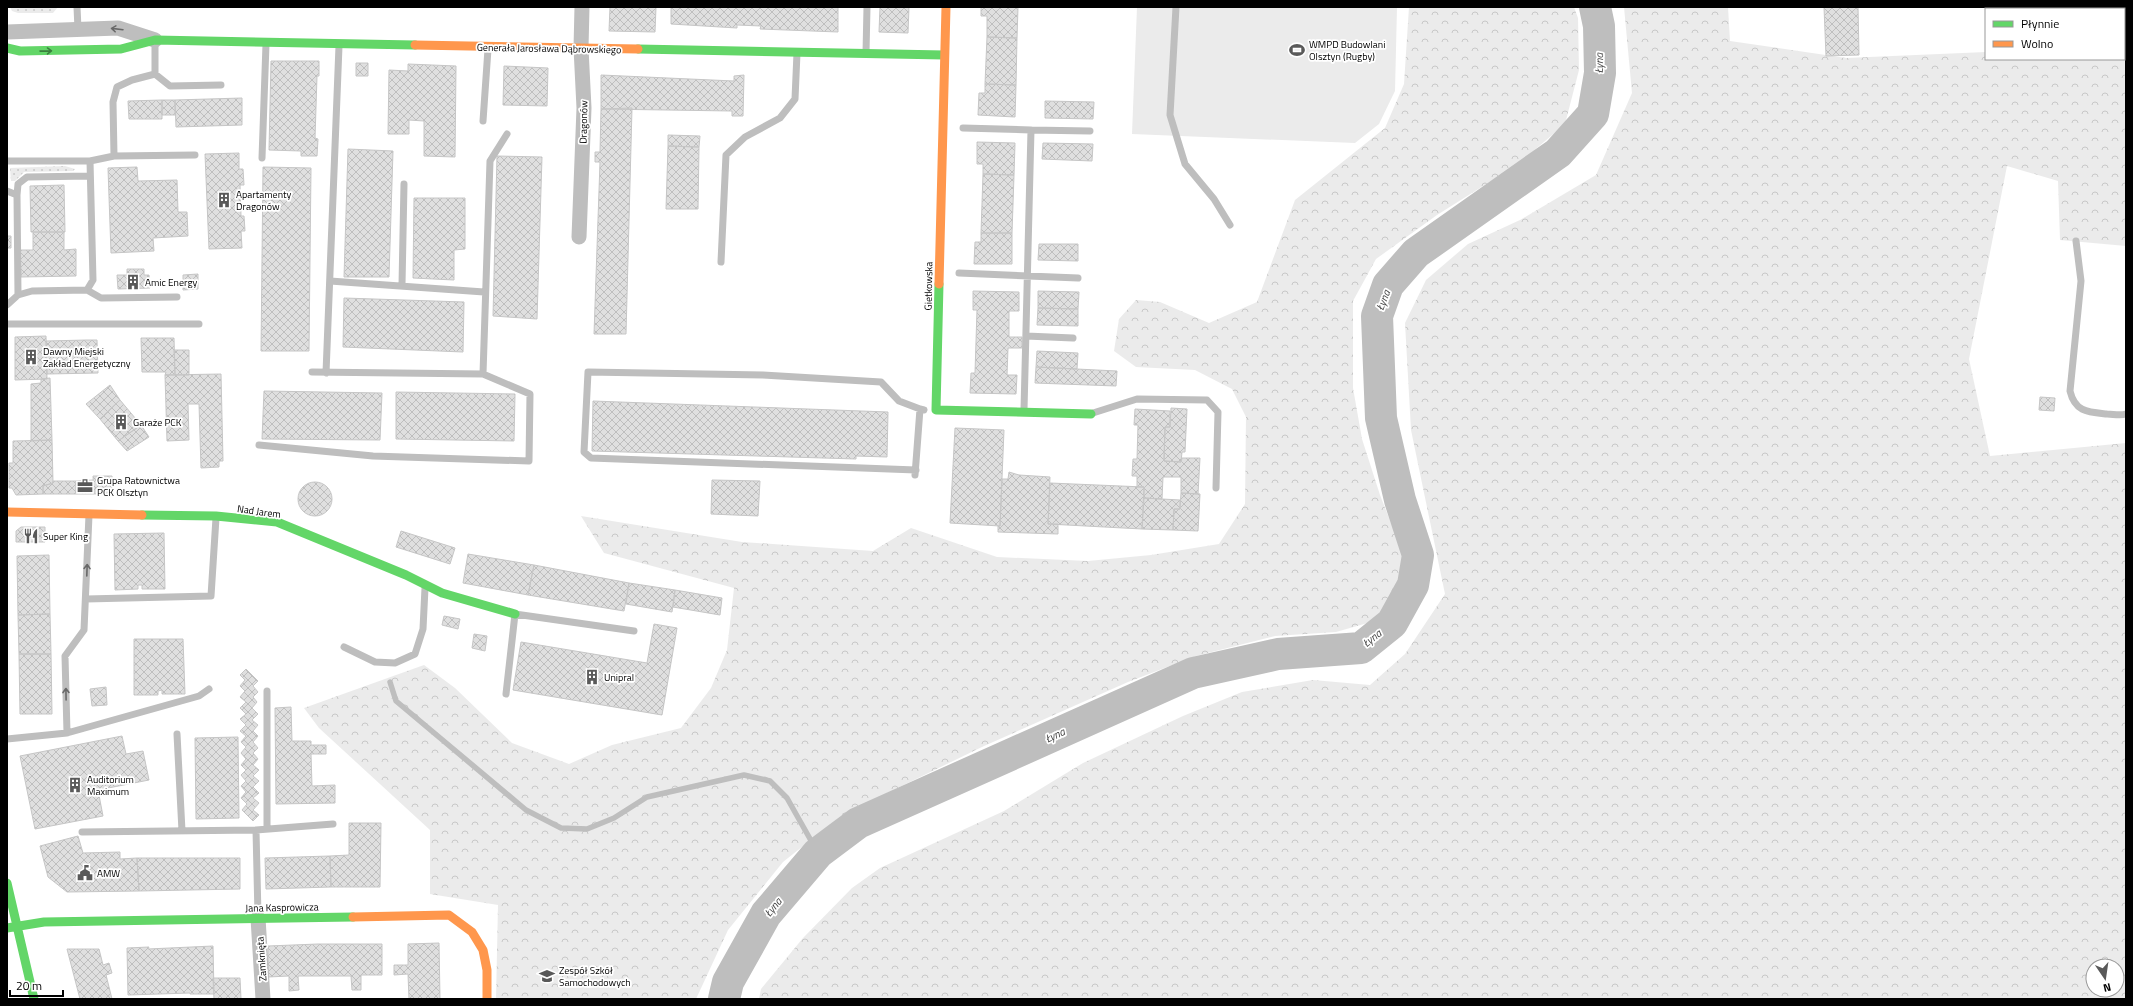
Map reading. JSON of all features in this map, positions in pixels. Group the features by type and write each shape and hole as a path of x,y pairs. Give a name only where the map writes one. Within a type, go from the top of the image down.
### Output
{"street":[{"name":"Dragonów","path":"579,237 584,108 581,48 582,7"},
{"name":"Gietkowska","path":"936,410 946,7"},
{"name":"Generała Jarosława Dąbrowskiego","path":"7,32 118,28 155,40"},
{"name":"Generała Jarosława Dąbrowskiego","path":"7,48 20,51 121,49 155,40 944,55"},
{"path":"936,410 1091,414"},
{"name":"Nad Jarem","path":"7,512 216,516 277,522 442,593 515,614"},
{"path":"7,882 12,927 34,999"},
{"name":"Jana Kasprowicza","path":"12,927 44,922 449,915 473,933 483,947 486,954 487,999"},
{"name":"Zamknięta","path":"258,918 263,999"}],"lane":[{"path":"77,7 78,29"},
{"path":"866,54 867,7"},
{"path":"1176,7 1170,115 1185,164 1214,199 1230,225"},
{"path":"155,40 155,74"},
{"path":"262,158 266,42"},
{"path":"326,373 339,43"},
{"path":"483,121 488,46"},
{"path":"721,262 726,155 745,137 780,118 795,99 797,52"},
{"path":"155,74 170,86 221,85"},
{"path":"114,156 113,102 117,87 132,80 155,74"},
{"path":"963,128 1090,131"},
{"path":"1024,413 1031,130"},
{"path":"483,374 484,292 490,160 507,134"},
{"path":"7,161 90,161 114,156 195,155"},
{"path":"87,290 93,280 90,161"},
{"path":"18,295 18,184 27,177 90,176"},
{"path":"402,285 404,184"},
{"path":"7,190 17,195"},
{"path":"2076,241 2081,281 2070,391 2072,400 2078,407 2087,412 2126,414"},
{"path":"959,273 1078,278"},
{"path":"330,282 402,285 484,292"},
{"path":"7,305 18,295 32,291 87,290 101,298 178,297"},
{"path":"7,324 199,324"},
{"path":"1026,336 1073,338"},
{"path":"259,445 373,456 530,461 530,394 483,374 312,372"},
{"path":"920,410 915,473 590,458 584,452 588,372 763,375 881,382 898,401 920,410 936,410"},
{"path":"1091,414 1137,398 1207,400 1218,412 1216,488"},
{"path":"67,733 65,656 84,630 89,514"},
{"path":"86,599 211,596 216,516"},
{"path":"344,647 375,662 395,663 415,654 423,629 426,585"},
{"path":"506,694 515,614 634,631"},
{"path":"7,739 67,733 200,696 209,689"},
{"path":"267,691 267,829"},
{"path":"177,734 182,831"},
{"path":"82,832 256,830 333,824"},
{"path":"256,830 258,918"}],"green space":[{"path":"10,7 58,7 53,13 18,13 12,11"},
{"path":"1137,7 1397,7 1395,91 1379,124 1355,143 1132,134"},
{"path":"1409,7 1574,7 1578,18 1579,70 1565,124 1518,164 1437,215 1376,259 1353,301 1353,388 1362,439 1380,495 1404,556 1397,598 1371,622 1336,632 1275,636 1196,656 1128,682 984,746 842,815 783,862 728,930 696,999 496,999 498,905 430,894 430,830 319,728 304,708 424,665 455,688 512,743 569,764 612,745 681,728 711,688 727,650 734,588 604,553 581,516 742,542 873,551 911,528 997,557 1088,561 1151,555 1219,544 1245,504 1246,417 1232,389 1195,370 1136,367 1114,351 1119,319 1136,300 1160,302 1209,323 1257,302 1295,200 1385,128 1404,84"},
{"path":"1624,7 1728,7 1730,41 1846,58 1985,52 1985,60 2125,60 2125,8 2107,7 2126,7 2126,246 2060,240 2058,181 2007,166 1969,359 1990,456 2126,443 2126,999 759,999 761,989 803,938 852,888 880,868 1004,811 1083,763 1183,716 1242,692 1313,680 1370,685 1405,654 1445,594 1411,430 1405,323 1426,280 1468,244 1520,220 1596,175 1632,93"},
{"path":"65,166 75,169 73,171 24,172 15,181 11,181 10,168"}],"building":[{"path":"610,7 656,7 655,32 609,31"},
{"path":"671,7 838,7 838,32 760,29 761,26 737,25 737,28 671,24"},
{"path":"880,7 909,7 908,33 879,32"},
{"path":"981,7 1018,7 1017,38 987,37 987,16 981,16"},
{"path":"1824,7 1858,7 1859,55 1826,56"},
{"path":"2051,7 2074,7 2074,8"},
{"path":"987,37 1017,38 1016,85 985,84"},
{"path":"271,61 319,61 319,76 317,76 315,138 318,139 317,156 301,156 301,151 269,150"},
{"path":"356,63 368,63 368,76 356,76"},
{"path":"408,64 456,66 455,157 424,156 424,121 409,120 409,134 388,134 389,70 408,71"},
{"path":"504,66 548,68 547,106 503,105"},
{"path":"601,75 734,81 734,76 744,75 743,116 732,116 732,111 601,109"},
{"path":"985,84 1016,85 1015,117 978,115 979,93 985,93"},
{"path":"242,98 242,125 176,127 175,100"},
{"path":"162,100 175,100 175,115 162,115"},
{"path":"162,100 162,119 129,119 128,101"},
{"path":"1045,101 1094,102 1093,119 1045,118"},
{"path":"632,108 626,334 594,334 600,162 595,162 595,152 600,152 601,109"},
{"path":"668,135 700,136 699,147 668,146"},
{"path":"977,142 1015,143 1014,175 983,174 983,164 977,164"},
{"path":"1043,143 1093,144 1092,161 1042,159"},
{"path":"668,146 699,147 698,209 666,209"},
{"path":"348,149 393,151 389,277 344,277"},
{"name":"Apartamenty Dragonów","path":"239,153 239,169 243,169 244,185 240,185 241,216 244,216 245,231 241,231 242,248 209,249 205,154"},
{"path":"497,156 542,157 537,319 493,316"},
{"path":"137,167 138,181 177,180 178,212 187,212 188,236 153,238 154,251 111,253 108,168"},
{"path":"263,167 311,168 309,351 261,351"},
{"path":"983,174 1014,175 1012,233 981,233"},
{"path":"64,185 65,232 31,232 30,186"},
{"path":"414,198 465,198 465,249 454,250 454,280 413,278"},
{"path":"33,232 64,232 64,250 76,249 76,276 21,277 20,250 33,250"},
{"path":"981,233 1012,233 1012,264 974,264 975,242 981,242"},
{"path":"7,236 11,236 11,248 7,248"},
{"path":"1039,244 1078,244 1078,261 1038,260"},
{"name":"Amic Energy","path":"127,269 144,269 144,275 149,275 150,288 118,289 117,275 127,275"},
{"path":"198,274 198,289 183,290 183,275"},
{"path":"973,291 1019,292 1019,311 1009,311 1009,337 1022,337 1022,348 1008,348 1007,375 1017,375 1016,394 970,393 971,373 975,373 977,310 973,310"},
{"path":"1038,291 1079,292 1078,309 1038,308"},
{"path":"344,298 464,302 463,352 343,347"},
{"path":"1038,308 1078,309 1078,326 1037,325"},
{"name":"Dawny Miejski Zakład Energetyczny","path":"46,336 47,379 15,380 15,337"},
{"path":"141,338 174,338 175,375 165,375 166,372 142,372"},
{"path":"97,340 98,373 47,374 46,341"},
{"path":"174,350 189,350 189,375 175,375"},
{"path":"1037,351 1078,353 1077,369 1036,367"},
{"path":"1036,367 1117,371 1116,386 1035,383"},
{"path":"221,374 223,461 219,461 219,467 201,468 199,404 188,404 189,440 167,441 165,375"},
{"path":"50,378 52,440 31,441 31,384 41,383 41,379"},
{"path":"110,385 120,400 100,419 86,404"},
{"path":"264,391 382,393 380,440 262,439"},
{"path":"396,392 515,394 514,441 396,439"},
{"path":"2040,397 2055,398 2054,411 2039,410"},
{"name":"Garaże PCK","path":"120,400 141,425 118,441 100,419"},
{"path":"593,401 888,412 887,457 856,456 856,459 592,451"},
{"path":"1171,408 1187,409 1185,452 1182,452 1181,462 1164,461 1165,427 1170,427"},
{"path":"1135,409 1170,411 1170,427 1165,427 1164,461 1181,462 1182,458 1200,458 1198,494 1181,493 1181,477 1163,477 1162,499 1144,498 1144,487 1137,487 1137,476 1132,476 1133,459 1137,459 1138,425 1134,425"},
{"path":"141,425 149,437 127,451 118,441"},
{"path":"955,428 1004,430 1000,526 950,523"},
{"path":"52,440 53,483 43,486 43,494 16,495 12,488 9,488 9,463 13,463 13,441"},
{"path":"1009,472 1019,475 1050,477 1048,524 1058,524 1058,534 998,532 998,526 1000,526 1002,479 1008,479"},
{"path":"93,476 112,476 113,493 94,494"},
{"name":"Grupa Ratownictwa PCK Olsztyn","path":"93,480 94,494 76,494 76,481"},
{"path":"712,480 760,481 758,516 711,514"},
{"path":"53,481 76,481 76,494 43,494 43,486 53,483"},
{"path":"312,482 318,482 327,487 331,493 331,505 327,511 318,516 312,516 303,511 298,502 298,496 303,487"},
{"path":"1050,483 1144,487 1142,529 1048,524"},
{"path":"1181,493 1200,494 1198,531 1173,530 1174,509 1180,509"},
{"path":"1144,498 1180,500 1180,509 1174,509 1173,530 1142,529"},
{"name":"Super King","path":"21,527 45,527 45,542 16,542 16,531"},
{"path":"401,531 455,548 450,564 396,547"},
{"path":"164,533 165,589 142,589 142,585 138,585 138,589 115,590 114,534"},
{"path":"468,554 534,565 528,595 463,583"},
{"path":"49,555 50,614 18,615 17,556"},
{"path":"534,565 629,583 624,611 528,595"},
{"path":"629,583 675,590 672,612 626,604"},
{"path":"675,590 722,598 720,615 673,607"},
{"path":"50,614 51,654 19,654 18,615"},
{"path":"444,616 460,619 458,629 442,625"},
{"name":"Unipral","path":"654,624 677,628 662,715 513,690 521,642 647,663"},
{"path":"474,634 487,636 485,651 472,648"},
{"path":"134,639 183,639 185,694 162,694 162,690 158,691 158,695 134,695"},
{"path":"19,654 51,654 52,714 20,714"},
{"path":"246,669 258,681 253,686 258,692 253,697 257,702 252,708 258,714 252,720 258,725 253,731 258,736 253,742 258,748 253,753 258,759 253,765 259,770 253,776 259,781 253,787 259,793 253,798 259,803 253,810 259,815 253,821 242,810 247,804 241,798 246,792 241,786 246,781 241,775 246,770 241,765 246,759 241,753 246,747 241,742 246,736 240,731 246,725 240,719 246,714 240,708 246,702 240,697 245,691 240,686 245,680 240,675"},
{"path":"106,687 107,705 92,706 90,689"},
{"path":"291,707 292,741 311,741 311,745 326,745 326,754 311,754 312,786 335,785 335,803 276,804 275,708"},
{"name":"Auditorium Maximum","path":"122,736 126,754 143,751 149,780 98,790 103,816 35,829 20,756"},
{"path":"238,737 239,818 196,819 195,738"},
{"path":"349,823 381,823 380,887 331,887 330,856 349,855"},
{"path":"78,836 83,853 120,852 120,859 137,858 139,891 67,892 48,877 40,846"},
{"path":"330,856 331,887 266,889 265,858"},
{"path":"137,858 240,858 240,889 139,891"},
{"path":"439,943 440,999 409,999 408,974 394,975 394,965 408,965 408,944"},
{"path":"382,944 382,975 361,975 361,990 352,990 351,976 298,976 299,990 289,991 289,976 268,977 268,946"},
{"path":"213,946 214,994 190,993 128,995 127,948 149,947 148,949"},
{"path":"67,949 99,949 103,965 109,963 112,973 106,975 112,999 80,999"},
{"path":"213,978 240,978 241,999 214,999"}],"waterway":[{"name":"Łyna","path":"724,999 728,982 766,914 818,853 858,823 1193,673 1278,654 1361,648 1392,623 1413,585 1418,555 1400,500 1381,418 1377,316 1388,285 1416,253 1558,153 1593,114 1600,73 1599,26 1595,7"},
{"path":"390,682 396,701 526,810 561,828 587,829 614,818 647,797 744,775 770,781 787,798 818,853"}],"traffic: fast":[{"path":"7,48 20,51 121,49 155,40 415,45"},
{"path":"638,49 944,55"},
{"path":"939,284 936,410 1091,414"},
{"path":"142,515 216,516 277,522 406,575 442,593 515,614"},
{"path":"7,883 34,999"},
{"path":"7,928 44,922 353,917"}],"traffic: slow":[{"path":"939,284 946,7"},
{"path":"415,45 638,49"},
{"path":"7,512 142,515"},
{"path":"353,917 449,915 472,932 483,950 487,970 487,999"}],"place":[{"name":"WMPD Budowlani Olsztyn (Rugby)","path":"1297,50"},
{"name":"Apartamenty Dragonów","path":"224,200"},
{"name":"Amic Energy","path":"133,282"},
{"name":"Dawny Miejski Zakład Energetyczny","path":"31,357"},
{"name":"Garaże PCK","path":"121,422"},
{"name":"Grupa Ratownictwa PCK Olsztyn","path":"85,486"},
{"name":"Super King","path":"31,536"},
{"name":"Unipral","path":"592,677"},
{"name":"Auditorium Maximum","path":"75,785"},
{"name":"AMW","path":"85,873"},
{"name":"Zespół Szkół Samochodowych","path":"547,976"}]}
